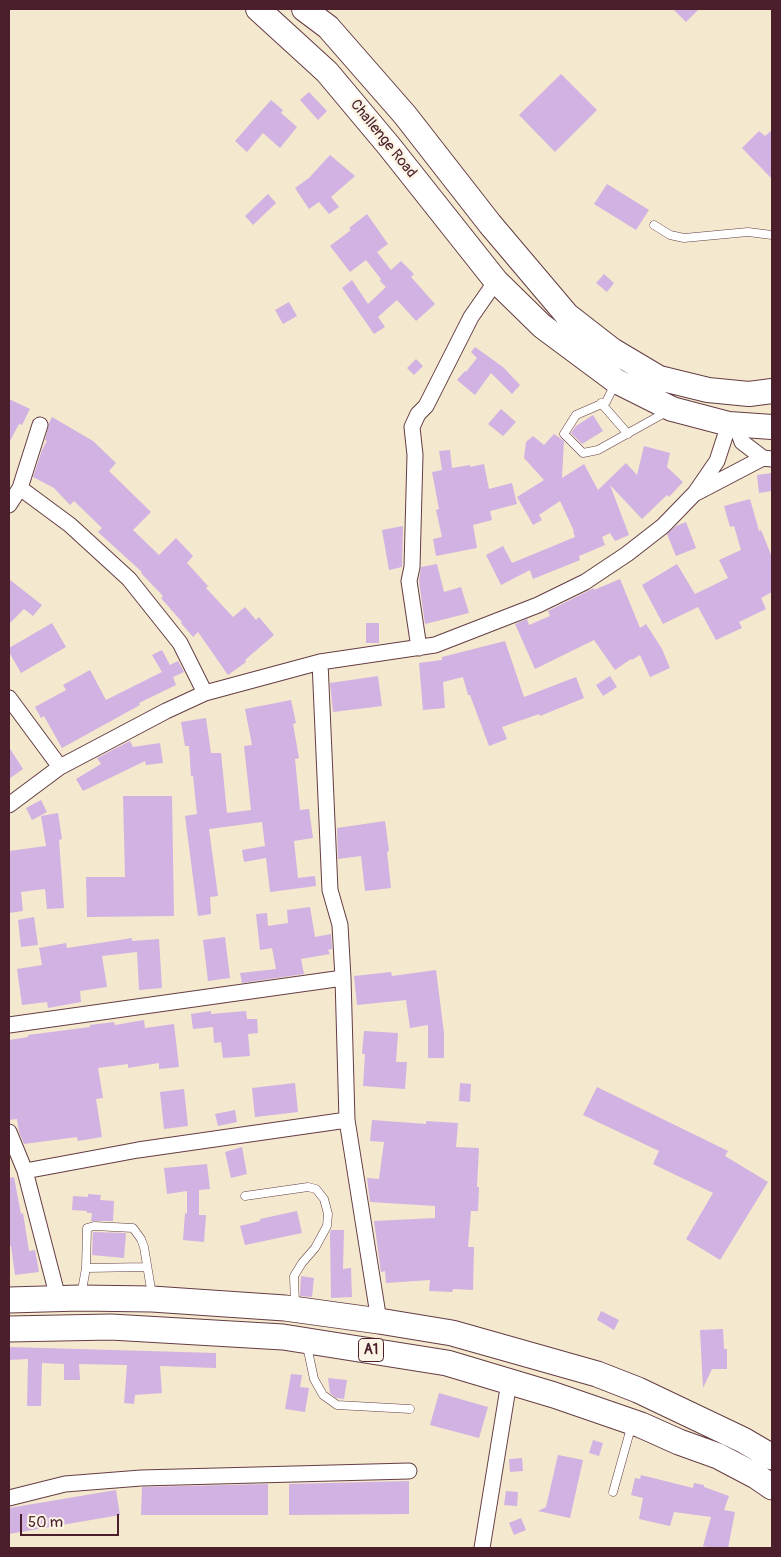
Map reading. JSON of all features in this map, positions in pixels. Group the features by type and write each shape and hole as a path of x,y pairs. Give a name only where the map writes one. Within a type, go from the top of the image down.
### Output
{"highway":[{"name":"A1","path":"9,1300 69,1298 152,1299 295,1310 452,1333 597,1374 638,1390 736,1436 772,1457"},
{"name":"A1","path":"9,1329 111,1326 283,1337 447,1363 554,1395 632,1422 718,1456 756,1476 772,1487"}],"main road":[{"name":"Challenge Road","path":"258,9 327,72 389,146 496,281 542,326 616,381 672,409 732,424 772,427"},
{"name":"Challenge Road","path":"304,9 328,28 405,115 490,224 567,315 612,350 659,378 708,390 749,394 772,391"}],"street":[{"path":"419,648 409,580 412,567 415,455 412,427 418,414 426,406 471,317 496,281"},
{"path":"732,424 742,442 768,459"},
{"path":"9,806 60,767 166,711 205,693 320,662 435,645 538,605 585,582 663,526 695,493 717,462 732,424"},
{"path":"9,505 20,488 40,425"},
{"path":"695,493 768,459"},
{"path":"20,488 70,525 130,579 180,643 205,693"},
{"path":"320,662 330,890 340,925 347,1120 379,1321"},
{"path":"9,698 60,767"},
{"path":"9,1025 343,978"},
{"path":"26,1171 138,1150 347,1120"},
{"path":"9,1132 26,1171 69,1298"},
{"path":"482,1548 509,1382"},
{"path":"9,1498 65,1484 141,1478 409,1471"}],"lane":[{"path":"654,225 670,235 684,238 748,232 772,235"},
{"path":"616,381 606,402 576,415 564,434 583,453 598,450 672,409"},
{"path":"601,403 628,434"},
{"path":"245,1196 308,1187 316,1189 324,1199 328,1214 327,1226 315,1248 294,1276 295,1310"},
{"path":"69,1298 86,1268 87,1228 94,1226 133,1228 144,1247 152,1299"},
{"path":"86,1268 146,1267"},
{"path":"306,1340 314,1379 323,1395 337,1405 410,1409"},
{"path":"613,1492 632,1422"}],"building":[{"path":"673,9 699,9 686,22"},
{"path":"561,74 597,110 555,152 519,115"},
{"path":"309,92 327,111 318,120 300,100"},
{"path":"271,100 283,110 281,113 297,127 280,148 263,133 247,152 235,141"},
{"path":"772,130 772,179 742,148 759,131 765,136"},
{"path":"330,155 355,176 331,197 339,207 329,214 319,202 309,209 295,188 309,178"},
{"path":"607,184 649,210 636,230 594,204"},
{"path":"268,194 276,203 253,225 245,216"},
{"path":"367,214 388,244 377,252 391,270 401,261 414,274 411,277 435,304 416,321 397,300 378,317 385,327 374,334 342,288 352,280 368,304 386,287 366,260 350,272 330,246 351,230 349,228"},
{"path":"604,274 614,283 607,292 596,283"},
{"path":"289,302 297,316 283,324 275,310"},
{"path":"475,347 503,367 520,385 512,394 491,373 475,395 457,380 477,358 471,352"},
{"path":"416,359 423,366 414,375 407,368"},
{"path":"9,399 30,409 22,425 19,424 9,443"},
{"path":"501,409 516,422 503,436 488,424"},
{"path":"593,415 603,431 582,444 571,433 576,426"},
{"path":"52,417 93,441 116,463 109,471 151,512 133,530 159,555 176,538 193,556 187,563 208,586 206,588 233,617 245,607 256,620 259,617 274,635 245,660 246,662 228,675 198,632 193,637 161,598 163,596 142,572 98,532 102,528 74,501 70,505 54,488 33,477 47,441 45,440"},
{"path":"554,434 564,441 562,478 584,464 598,490 626,463 637,475 644,446 670,453 667,467 683,482 669,497 667,495 642,519 610,485 629,535 615,541 610,533 602,537 605,545 579,556 580,560 533,579 530,570 501,585 486,555 503,546 512,563 575,537 560,501 539,515 542,520 533,525 517,497 544,480 524,458 526,442 533,436 544,445"},
{"path":"450,450 452,468 484,464 489,489 512,483 517,504 490,511 492,520 473,525 477,548 436,556 433,539 442,537 436,510 439,509 432,472 442,470 439,451"},
{"path":"772,473 772,491 759,493 757,475"},
{"path":"750,499 759,531 761,530 772,557 772,592 761,598 766,609 739,622 742,628 716,640 698,607 663,624 642,585 677,564 695,594 728,578 719,560 741,550 734,526 730,527 724,506"},
{"path":"686,522 696,548 676,556 667,534 676,526"},
{"path":"403,526 402,567 389,570 382,530"},
{"path":"437,564 444,592 461,587 469,613 425,624 419,581 421,567"},
{"path":"9,579 42,605 33,616 24,609 9,624"},
{"path":"620,579 640,628 646,624 662,649 670,668 650,677 640,655 615,670 594,640 535,669 515,624 527,619 529,625 550,616 548,611 594,588 594,590"},
{"path":"52,623 66,647 21,673 9,652 9,648"},
{"path":"366,623 379,623 379,643 366,643"},
{"path":"505,641 524,697 576,677 584,698 540,716 539,714 502,727 507,739 489,746 470,695 468,695 463,677 443,682 445,708 423,710 419,663 442,660 442,657"},
{"path":"162,650 170,665 178,661 184,672 173,677 176,685 139,703 140,705 62,748 44,716 41,718 35,707 66,690 63,685 90,670 106,700 162,672 152,655"},
{"path":"378,676 382,706 333,712 330,683"},
{"path":"610,676 617,687 603,696 596,685"},
{"path":"291,700 296,723 293,724 299,758 295,759 300,810 309,809 313,838 294,841 298,878 315,876 316,886 270,892 266,858 244,862 242,850 265,846 262,822 209,829 218,896 210,897 211,914 198,916 185,816 197,814 193,776 191,776 189,746 185,746 181,722 206,718 211,753 221,753 227,813 251,810 244,746 252,745 245,709"},
{"path":"130,741 133,747 160,743 163,763 146,765 145,761 83,791 76,779 101,764 97,758"},
{"path":"9,747 23,769 9,779"},
{"path":"123,796 172,796 174,916 87,917 86,877 125,877"},
{"path":"41,800 47,812 32,820 26,808"},
{"path":"58,813 62,839 59,840 64,908 47,909 45,889 21,892 23,911 9,913 9,851 46,846 41,816"},
{"path":"385,821 391,888 365,891 361,856 338,859 337,828"},
{"path":"310,907 315,937 331,934 332,949 328,950 330,954 301,959 304,974 242,983 240,973 276,969 272,948 260,950 256,914 267,913 268,926 288,923 287,910"},
{"path":"34,917 38,945 21,947 18,920"},
{"path":"225,937 230,978 208,981 203,940"},
{"path":"132,938 132,941 159,939 162,988 139,990 137,952 102,956 107,987 80,991 81,1002 48,1008 47,1002 22,1005 17,969 42,965 39,948 66,943 67,948"},
{"path":"436,970 444,1033 444,1058 428,1058 428,1025 410,1028 406,1000 357,1005 354,976 391,972 392,976"},
{"path":"211,1011 211,1014 246,1011 247,1019 257,1019 258,1033 248,1034 250,1056 223,1058 221,1042 214,1043 213,1027 193,1029 191,1014"},
{"path":"144,1020 145,1028 174,1024 179,1067 159,1069 159,1063 128,1068 128,1064 98,1068 103,1098 96,1099 102,1137 78,1141 77,1137 24,1144 19,1132 17,1119 9,1120 9,1040 28,1037 28,1035 90,1027 90,1025 114,1022 115,1025"},
{"path":"364,1031 398,1033 396,1062 407,1062 405,1089 363,1086 365,1054 362,1054"},
{"path":"295,1083 298,1112 255,1117 252,1088"},
{"path":"460,1083 471,1084 470,1102 459,1101"},
{"path":"597,1087 728,1151 725,1156 768,1182 720,1260 686,1239 713,1193 653,1164 659,1151 583,1115"},
{"path":"184,1089 188,1126 164,1129 160,1092"},
{"path":"235,1110 237,1122 218,1126 215,1114"},
{"path":"372,1120 426,1124 426,1121 458,1123 456,1147 479,1148 478,1211 471,1211 468,1247 474,1247 473,1290 453,1289 452,1292 429,1291 430,1280 386,1283 385,1271 381,1272 374,1221 435,1218 435,1206 370,1202 367,1178 379,1179 384,1142 370,1141"},
{"path":"242,1147 247,1174 231,1178 225,1152"},
{"path":"207,1164 210,1189 199,1190 199,1215 206,1215 204,1242 183,1240 185,1213 187,1214 187,1191 167,1194 164,1168"},
{"path":"14,1177 21,1214 23,1213 29,1251 35,1250 39,1272 15,1275 11,1246 9,1246 9,1178"},
{"path":"88,1194 101,1195 100,1200 114,1201 113,1221 91,1221 92,1213 72,1210 73,1196 88,1197"},
{"path":"297,1211 302,1233 245,1245 240,1226 260,1221 260,1219"},
{"path":"331,1230 344,1230 343,1269 351,1268 352,1297 331,1298"},
{"path":"93,1232 126,1233 124,1258 92,1255"},
{"path":"301,1276 314,1278 312,1297 300,1296"},
{"path":"601,1311 619,1320 614,1330 597,1320"},
{"path":"723,1329 724,1349 727,1349 727,1369 712,1369 703,1388 700,1330"},
{"path":"9,1347 216,1353 216,1368 160,1366 162,1393 135,1395 134,1404 124,1403 127,1365 79,1364 80,1380 64,1380 64,1364 42,1363 41,1406 27,1406 28,1359 9,1360"},
{"path":"291,1374 302,1375 300,1387 309,1388 305,1412 285,1409"},
{"path":"328,1378 347,1380 344,1399 336,1398 330,1393"},
{"path":"439,1393 488,1407 479,1438 430,1425"},
{"path":"593,1440 603,1443 599,1456 589,1453"},
{"path":"558,1455 583,1460 570,1518 538,1511 546,1507"},
{"path":"522,1458 523,1471 510,1472 509,1459"},
{"path":"641,1475 693,1488 694,1483 704,1485 704,1487 729,1496 724,1510 735,1512 728,1548 703,1546 711,1517 674,1512 670,1526 639,1519 643,1498 631,1495 635,1478 640,1479"},
{"path":"409,1481 409,1514 289,1515 289,1484"},
{"path":"268,1484 268,1515 141,1515 142,1487"},
{"path":"116,1490 120,1515 9,1534 9,1508"},
{"path":"506,1491 518,1492 517,1506 504,1505"},
{"path":"521,1518 526,1530 514,1535 509,1523"}]}
